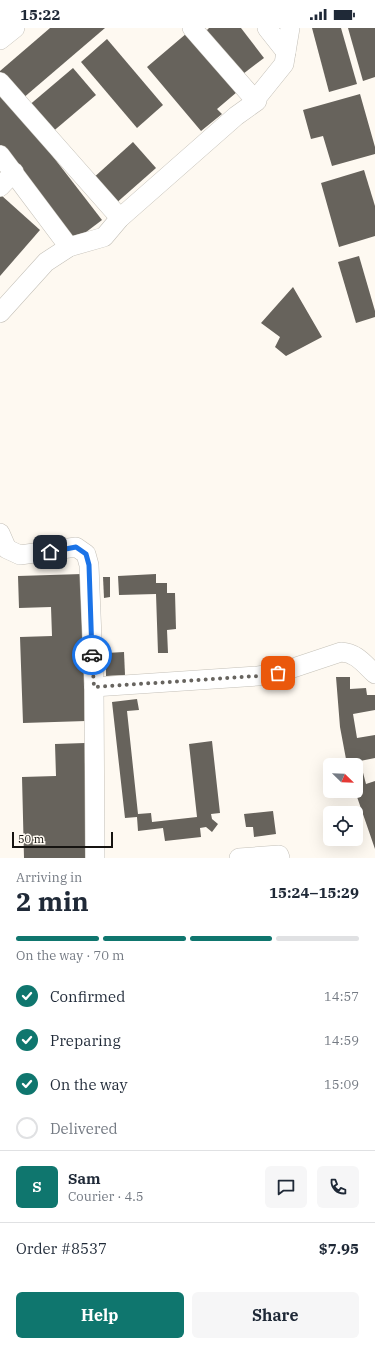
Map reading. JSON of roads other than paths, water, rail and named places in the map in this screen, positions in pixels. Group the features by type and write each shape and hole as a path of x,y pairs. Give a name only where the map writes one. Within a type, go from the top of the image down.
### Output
{"street":[{"path":"0,40 15,28"},
{"path":"192,28 255,100"},
{"path":"267,28 286,52"},
{"path":"0,313 46,262 69,247 104,237 120,218 236,116 257,101 255,100 284,64 290,28"},
{"path":"0,82 120,218"},
{"path":"0,155 69,247"},
{"path":"0,187 14,172"},
{"path":"0,533 7,549 20,555 76,547 86,554 89,565 94,687 95,858"},
{"path":"94,687 258,676 278,673 341,652 350,653 356,656 375,674"},
{"path":"239,858 280,855 280,858"}]}
